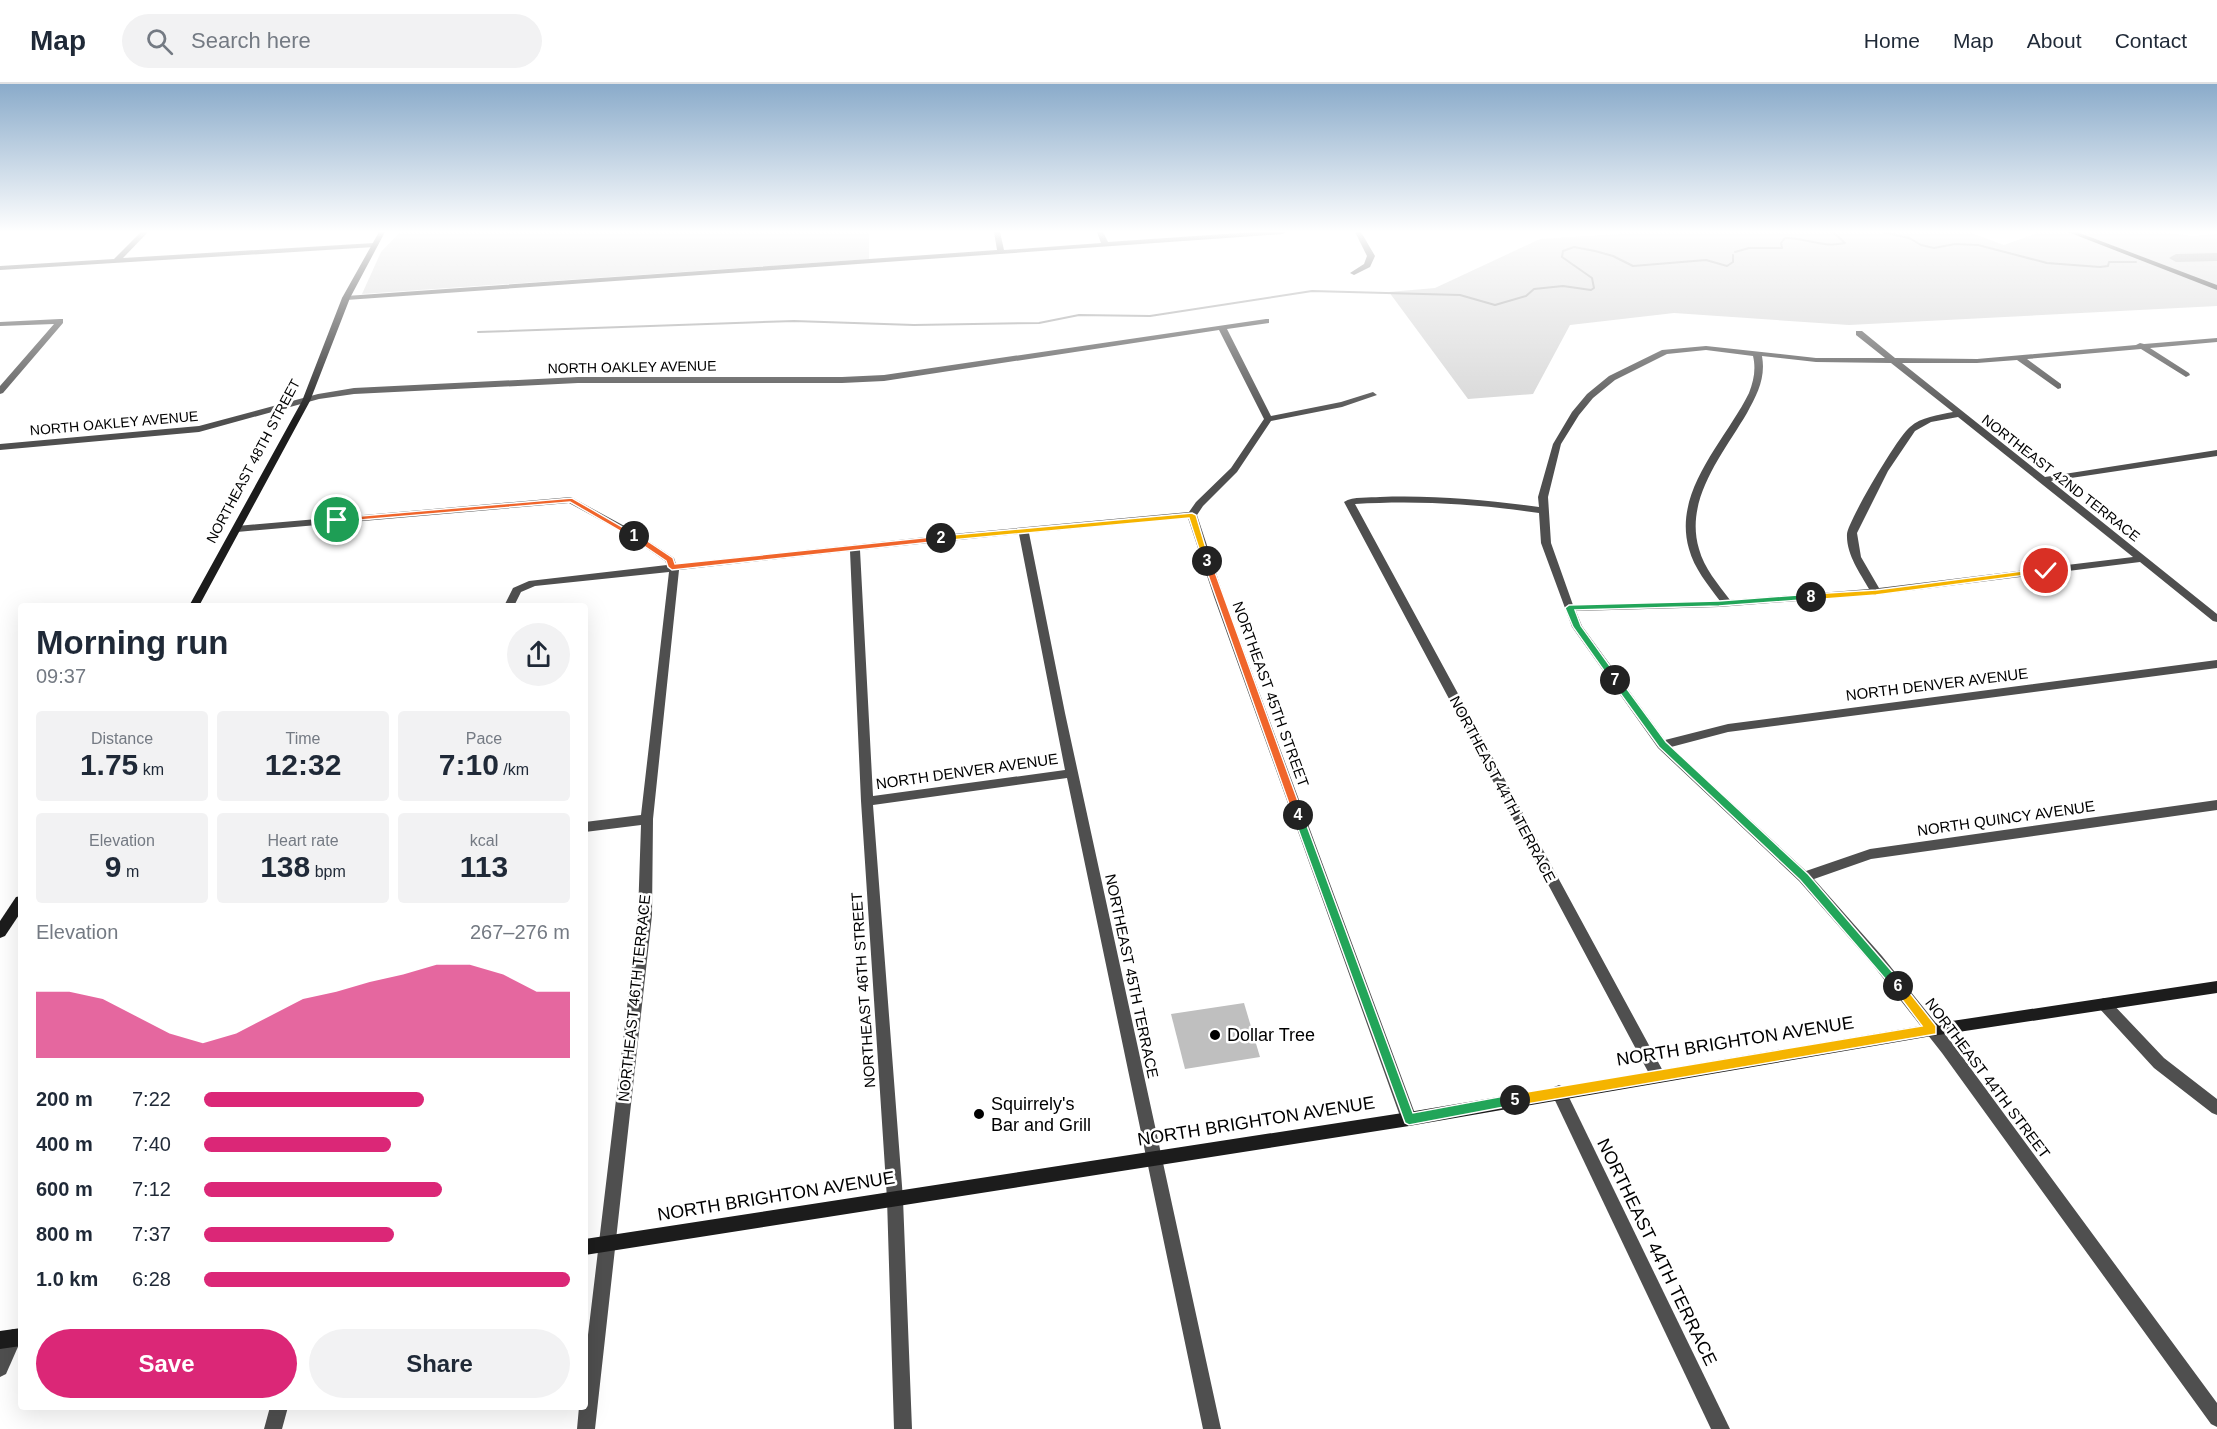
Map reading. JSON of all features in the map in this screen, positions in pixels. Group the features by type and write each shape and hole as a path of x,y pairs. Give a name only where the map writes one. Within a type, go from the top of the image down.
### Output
{"main road":[{"name":"NORTHEAST 48TH STREET","path":"196,603 306,401 348,295"},
{"path":"0,932 18,905"},
{"name":"NORTH BRIGHTON AVENUE","path":"588,1246 1409,1119 1932,1030 2217,987"}],"street":[{"path":"346,298 392,295"},
{"path":"0,324 53,320 59,322 0,391"},
{"name":"NORTH OAKLEY AVENUE","path":"0,447 183,432 233,422 306,401 354,391 578,380 884,378 1266,321"},
{"path":"1222,328 1268,419"},
{"name":"NORTHEAST 42ND TERRACE","path":"1859,333 2217,619"},
{"name":"NORTHEAST 44TH STREET","path":"2217,340 1977,361 1816,360 1706,348 1674,350 1630,367 1603,384 1575,414 1557,444 1545,482 1544,511 1546,543 1577,627 1662,745 1804,877 1877,960 1932,1030 2217,1418"},
{"path":"2140,345 2186,375"},
{"path":"1727,603 1703,571 1695,556 1690,541 1689,518 1705,476 1755,393 1760,366 1757,354"},
{"path":"2020,358 2058,386"},
{"path":"511,603 520,588 533,583 1023,530 1192,515 1199,504 1234,470 1268,419 1342,404 1373,395"},
{"path":"1876,592 1856,557 1852,533 1883,471 1912,429 1928,420 1958,414"},
{"path":"2042,480 2217,453"},
{"name":"NORTHEAST 44TH TERRACE","path":"1544,511 1448,500 1398,499 1348,502 1658,1076"},
{"path":"237,529 572,500 603,516 653,548 670,560 672,567"},
{"name":"NORTHEAST 45TH STREET","path":"1192,515 1218,597 1409,1119"},
{"name":"NORTHEAST 45TH TERRACE","path":"1023,530 1072,773 1212,1429"},
{"name":"NORTHEAST 46TH STREET","path":"855,548 867,801 895,1198 903,1429"},
{"path":"1569,608 1727,603 1876,592 2141,559"},
{"name":"NORTHEAST 46TH TERRACE","path":"586,1429 645,915 647,819 674,572 672,567"},
{"name":"NORTH DENVER AVENUE","path":"1662,745 1728,728 2217,664"},
{"name":"NORTH DENVER AVENUE","path":"867,801 1072,773"},
{"name":"NORTH QUINCY AVENUE","path":"1804,877 1870,854 2217,805"},
{"path":"588,827 647,819"},
{"path":"2104,1004 2159,1063 2217,1108"},
{"name":"NORTHEAST 44TH TERRACE","path":"1559,1092 1721,1429"},
{"path":"0,1368 11,1338"},
{"path":"273,1429 278,1410"}],"shaded area":[{"path":"1391,295 2217,295 2217,306 1849,325 1674,313 1570,325 1533,394 1468,399"}],"building":[{"name":"Dollar Tree","path":"1244,1003 1260,1057 1185,1069 1171,1014"}],"waterway":[{"path":"478,332 794,321 914,325 1039,323 1079,315 1150,316 1288,295"},
{"path":"1451,295 1495,305 1527,295"}],"place":[{"name":"Dollar Tree","path":"1215,1035"},
{"name":"Squirrely's Bar and Grill","path":"979,1114"}],"route":[{"path":"337,520 572,500 627,531 670,560 672,567 963,536 1192,515 1218,597 1409,1119 1932,1030 1877,960 1804,877 1662,745 1577,627 1569,608 1719,604 1876,592 2046,571"}]}
